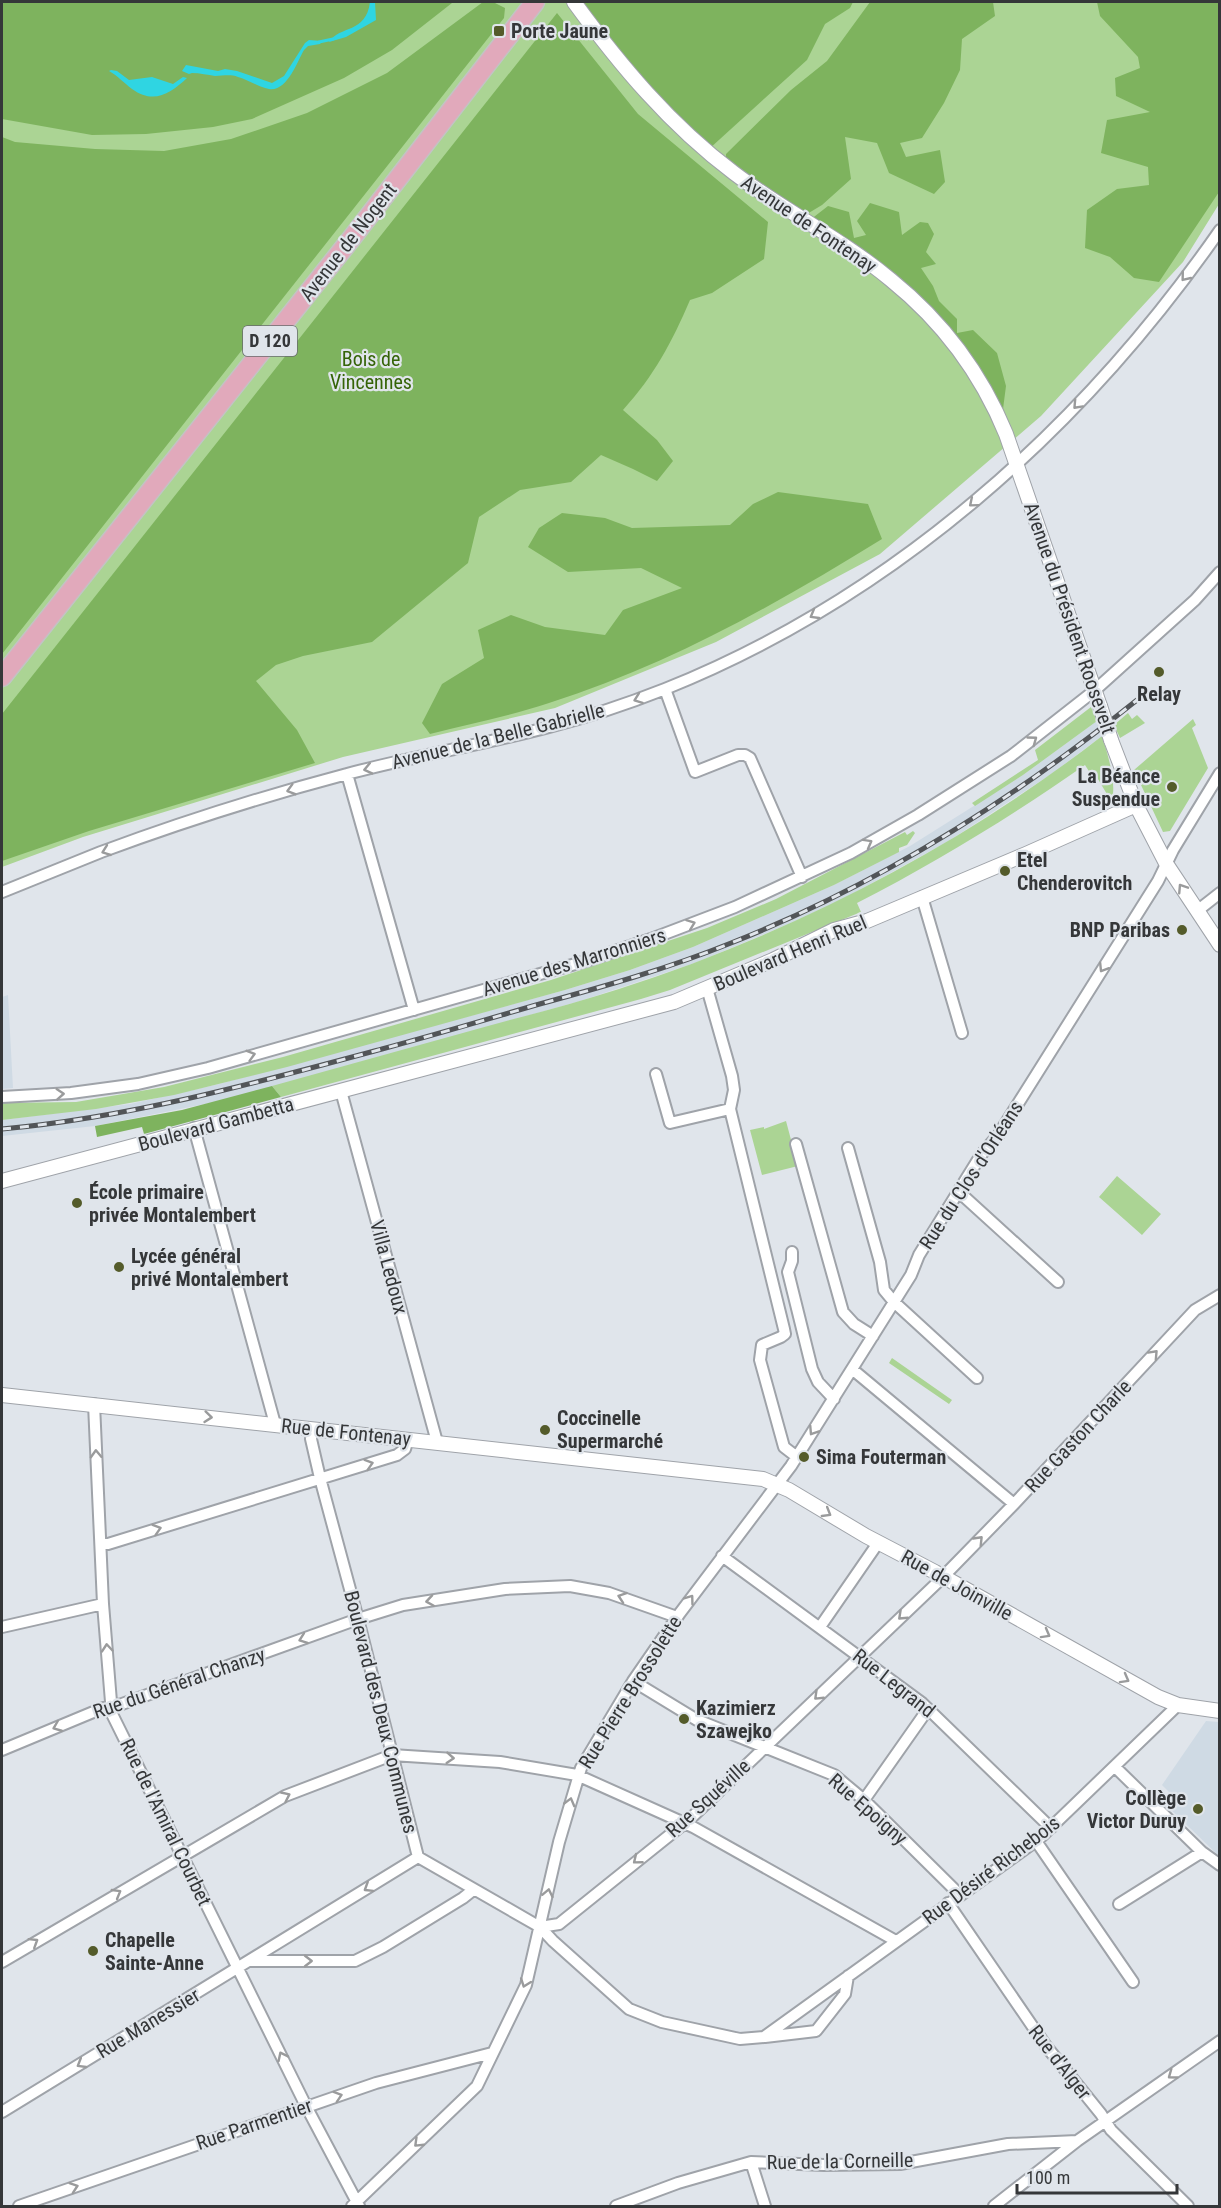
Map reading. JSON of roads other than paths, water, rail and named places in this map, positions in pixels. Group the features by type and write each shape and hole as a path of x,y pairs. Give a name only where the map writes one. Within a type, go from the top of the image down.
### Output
{"main road":[{"name":"Avenue de Nogent","path":"2,677 351,239 535,2"}],"street":[{"name":"Avenue de Fontenay","path":"574,2 636,83 704,149 734,173 891,279 950,337 966,357 987,392 1017,465"},
{"name":"Avenue de la Belle Gabrielle","path":"2,892 102,852 189,822 347,774 590,716 665,689 742,655 824,609 926,541 997,483 1067,416 1124,354 1220,230"},
{"name":"Avenue du Président Roosevelt","path":"1017,465 1094,691 1136,805 1167,865 1220,945"},
{"name":"Avenue des Marronniers","path":"2,1097 71,1093 138,1084 208,1068 514,982 647,941 735,908 802,878 895,829 1011,756 1094,691 1195,600 1220,572"},
{"path":"665,689 695,772 738,755 750,758 802,878"},
{"name":"Rue du Clos d'Orléans","path":"776,1484 834,1399 911,1275 919,1255 981,1155 1005,1124 1167,865 1220,773"},
{"path":"347,774 414,1010"},
{"name":"Boulevard Henri Ruel","path":"431,1066 674,1002 773,960 834,930 867,921 1136,805"},
{"path":"1197,911 1220,893"},
{"path":"922,897 962,1033"},
{"path":"707,988 732,1076 734,1090 730,1109 785,1334 762,1346 760,1360 784,1447 796,1457"},
{"name":"Boulevard Gambetta","path":"2,1181 55,1169 194,1128 238,1119 431,1066"},
{"path":"656,1074 670,1123 730,1109"},
{"name":"Villa Ledoux","path":"341,1091 437,1442"},
{"path":"194,1128 275,1424"},
{"path":"796,1144 843,1312 854,1324 873,1336"},
{"path":"848,1148 880,1262 884,1290 976,1378"},
{"path":"959,1192 1058,1282"},
{"path":"792,1252 788,1272 812,1369 818,1382 834,1399"},
{"name":"Rue Gaston Charle","path":"943,1577 1195,1310 1218,1300"},
{"path":"852,1369 1014,1504"},
{"name":"Rue de Fontenay","path":"2,1395 691,1470"},
{"name":"Rue de l'Amiral Courbet","path":"94,1404 103,1604 112,1714 356,2205"},
{"name":"Boulevard des Deux Communes","path":"312,1430 311,1439 320,1478 417,1857 540,1927"},
{"path":"101,1544 108,1544 397,1455 405,1449 408,1439"},
{"name":"Rue de Joinville","path":"691,1470 763,1479 776,1484 878,1543 1142,1688 1178,1705 1220,1711"},
{"name":"Rue Pierre Brossolette","path":"356,2205 477,2086 526,1985 577,1775 633,1681 677,1617 776,1484"},
{"path":"820,1627 878,1543"},
{"name":"Rue Legrand","path":"722,1556 860,1656 928,1709 1051,1828"},
{"name":"Rue Squéville","path":"540,1927 560,1924 683,1824 943,1577"},
{"name":"Rue du Général Chanzy","path":"2,1750 103,1708 404,1605 506,1589 570,1586 609,1593 677,1617"},
{"path":"2,1627 103,1604"},
{"name":"Rue Epoigny","path":"633,1681 697,1720 834,1775 864,1800 960,1895"},
{"name":"Rue Désiré Richebois","path":"764,2037 1036,1841 1178,1705"},
{"path":"864,1800 928,1709"},
{"path":"2,1962 285,1796 392,1755 500,1762 577,1775 703,1833 896,1941"},
{"path":"1115,1767 1202,1852 1220,1865"},
{"path":"1036,1841 1133,1982"},
{"path":"1119,1904 1202,1852"},
{"name":"Rue Manessier","path":"2,2112 417,1857"},
{"path":"249,1961 355,1961 383,1947 473,1890"},
{"name":"Rue d'Alger","path":"948,1903 1046,2046 1111,2130 1188,2206"},
{"path":"540,1927 629,2009 662,2022 740,2039 816,2031 846,1994 848,1976"},
{"path":"994,2206 1077,2141 1220,2041"},
{"name":"Rue Parmentier","path":"19,2206 306,2106 423,2069 492,2053"},
{"name":"Rue de la Corneille","path":"616,2206 678,2183 752,2162 824,2165 900,2164 1008,2144 1077,2141"},
{"path":"752,2162 765,2206"}],"water":[{"path":"370,2 375,2 376,20 346,37 329,42 339,33 358,24 368,12"},
{"path":"309,40 322,41 304,50 291,75 275,89 265,88 235,76 189,74 182,71 186,65 218,71 225,69 272,83 284,76"},
{"path":"109,71 117,71 129,80 152,77 173,84 183,77 187,78 175,88 155,97 140,94"}],"waterway":[{"path":"319,42 333,39"}],"railway":[{"path":"2,1129 98,1116 241,1086 401,1044 585,991 659,969 731,943 839,894 943,837 1042,772 1137,700"}],"place":[{"name":"Porte Jaune","path":"499,31"},
{"name":"Relay","path":"1159,672"},
{"name":"La Béance Suspendue","path":"1172,787"},
{"name":"Etel Chenderovitch","path":"1005,871"},
{"name":"BNP Paribas","path":"1182,930"},
{"name":"École primaire privée Montalembert","path":"77,1203"},
{"name":"Lycée général privé Montalembert","path":"119,1267"},
{"name":"Coccinelle Supermarché","path":"545,1430"},
{"name":"Sima Fouterman","path":"804,1457"},
{"name":"Kazimierz Szawejko","path":"684,1719"},
{"name":"Collège Victor Duruy","path":"1198,1809"},
{"name":"Chapelle Sainte-Anne","path":"93,1951"}],"park label":[{"name":"Bois de Vincennes","path":"371,370"}]}
